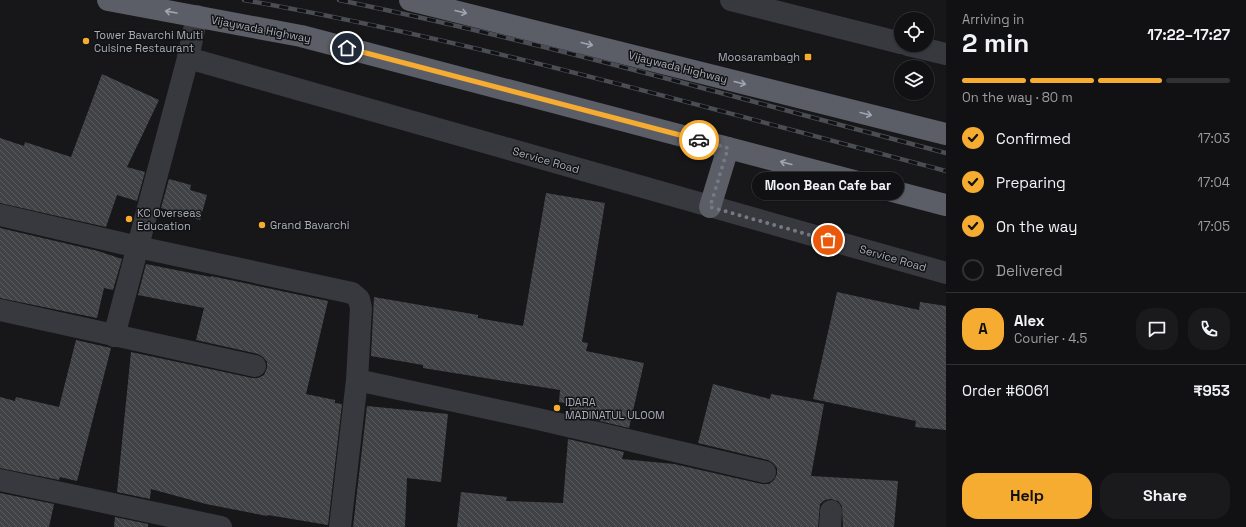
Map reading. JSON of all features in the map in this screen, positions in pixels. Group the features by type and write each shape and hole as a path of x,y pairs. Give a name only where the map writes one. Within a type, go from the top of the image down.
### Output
{"highway":[{"name":"Vijaywada Highway","path":"108,0 301,36 946,205"},
{"name":"Vijaywada Highway","path":"410,0 946,134"},
{"path":"710,207 728,148"}],"street":[{"path":"731,0 894,41"},
{"path":"114,336 198,16"},
{"path":"934,51 946,54"},
{"name":"Service Road","path":"188,58 946,273"},
{"path":"0,215 138,247 352,293 359,299 361,308 358,380 340,527"},
{"path":"0,310 255,366"},
{"path":"358,380 546,420 766,472"},
{"path":"0,480 221,527"}],"building":[{"path":"102,74 159,100 127,167 145,172 137,201 117,195 106,227 0,203 0,138 24,146 25,142 71,157"},
{"path":"169,179 191,185 190,190 207,195 200,220 161,208"},
{"path":"546,193 605,203 582,342 588,343 586,351 644,363 629,428 570,414 570,404 559,402 560,390 423,368 423,365 371,356 374,297 478,315 478,318 523,326"},
{"path":"0,228 98,251 122,259 113,290 104,288 97,318 0,298"},
{"path":"146,264 328,301 306,394 335,400 335,403 342,404 328,525 267,516 206,504 151,489 150,499 117,492 131,352 252,378 258,378 264,375 267,368 267,362 258,354 196,340 204,308 138,295"},
{"path":"837,292 919,310 920,302 946,306 946,430 915,427 916,421 813,399"},
{"path":"76,340 111,348 77,481 60,477 59,480 0,468 0,397 15,401 16,397 59,407"},
{"path":"713,384 770,399 771,394 824,404 811,476 898,481 894,527 843,527 842,506 838,501 831,499 825,500 820,504 818,527 457,527 461,492 507,497 506,501 563,503 568,439 624,452 622,459 674,464 762,484 769,484 774,480 777,474 777,468 768,460 698,443"},
{"path":"367,406 448,414 441,482 407,478 405,527 353,527"},
{"path":"0,493 54,504 49,527 0,527"},
{"path":"115,517 148,524 148,527 114,527"}],"railway":[{"path":"244,0 333,17 509,56 946,171"},
{"path":"339,0 492,34 719,92 946,153"}],"way so far":[{"path":"699,140 728,148 710,207 828,240"}],"place":[{"name":"Tower Bavarchi Multi Cuisine Restaurant","path":"86,41"},
{"name":"Moosarambagh","path":"808,57"},
{"name":"KC Overseas Education","path":"129,219"},
{"name":"Grand Bavarchi","path":"262,225"},
{"name":"Moon Bean Cafe bar","path":"828,240"},
{"name":"IDARA MADINATUL ULOOM","path":"557,408"}],"route":[{"path":"347,48 699,140"}]}
